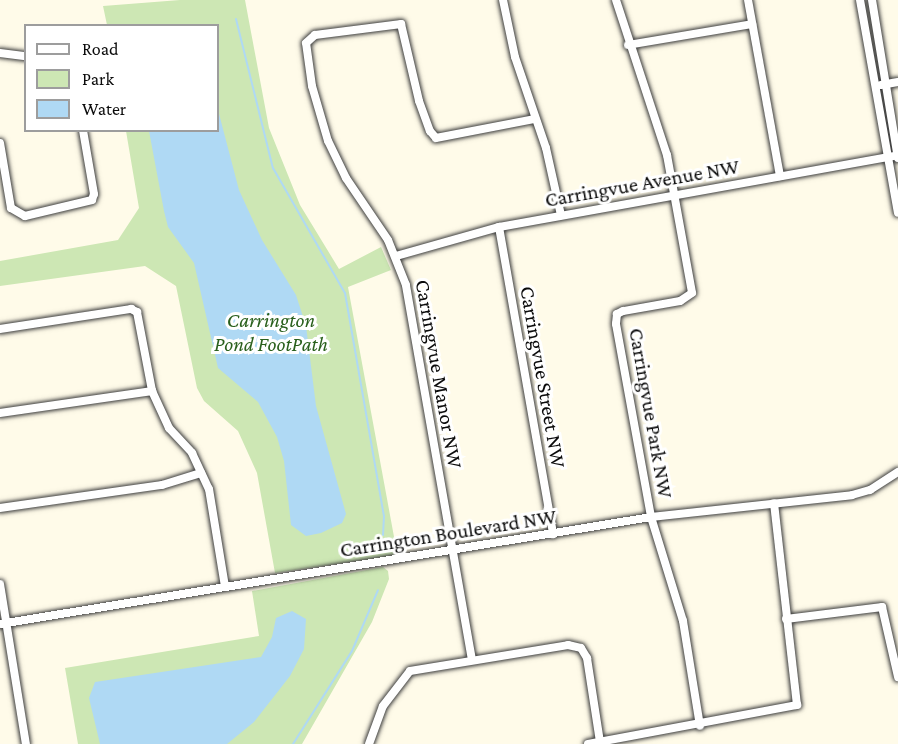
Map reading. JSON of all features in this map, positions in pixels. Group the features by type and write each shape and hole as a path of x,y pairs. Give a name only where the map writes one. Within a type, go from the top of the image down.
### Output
{"street":[{"path":"503,0 515,57 550,164 561,215"},
{"path":"616,0 628,45 650,97 675,195"},
{"path":"748,0 780,176"},
{"path":"860,0 898,213"},
{"path":"872,0 898,156"},
{"name":"Carringvue Manor NW","path":"472,660 413,312 396,255 328,141 305,50 310,37 401,24 419,101 430,131 436,138 535,119"},
{"path":"628,45 752,24"},
{"path":"0,53 24,56"},
{"path":"875,86 898,82"},
{"path":"0,143 3,175 11,208 17,214 85,205 94,194 83,132"},
{"name":"Carringvue Avenue NW","path":"396,255 499,226 898,156"},
{"name":"Carringvue Park NW","path":"651,517 616,314 680,301 692,293 675,195"},
{"name":"Carringvue Street NW","path":"499,226 552,534"},
{"path":"0,329 131,309 137,312 152,391 169,428 192,453 209,489 225,586"},
{"path":"0,413 152,391"},
{"name":"Carrington Boulevard NW","path":"3,623 651,517 860,493 898,472"},
{"path":"0,508 162,485 201,473"},
{"path":"588,744 700,726 797,705 799,694 786,619 774,503"},
{"path":"651,517 683,621 700,726"},
{"path":"0,584 3,623 26,744"},
{"path":"786,619 882,607 898,677"},
{"path":"369,744 380,712 407,673 568,645 582,648 588,662 600,742"}],"green space":[{"name":"Carrington Pond FootPath","path":"180,0 245,0 269,128 300,205 339,269 381,247 391,270 348,287 397,553 390,556 275,573 257,473 238,431 204,401 197,388 176,286 145,266 0,286 0,261 118,240 139,208 126,132 219,132 219,24 107,24 103,6"},
{"path":"383,567 388,571 389,579 372,622 302,744 78,744 65,668 259,636 252,591"}],"water":[{"path":"219,114 239,190 262,240 296,295 306,326 316,406 346,514 342,523 321,533 306,536 291,525 284,461 277,437 258,402 218,368 194,263 168,227 149,132 219,132"},
{"path":"292,611 306,619 304,649 290,676 254,722 227,744 100,744 89,698 95,682 261,657 272,637 276,618"}],"waterway":[{"path":"236,19 273,168 345,293 384,516 383,535"},
{"path":"293,744 352,651 378,590"}]}
